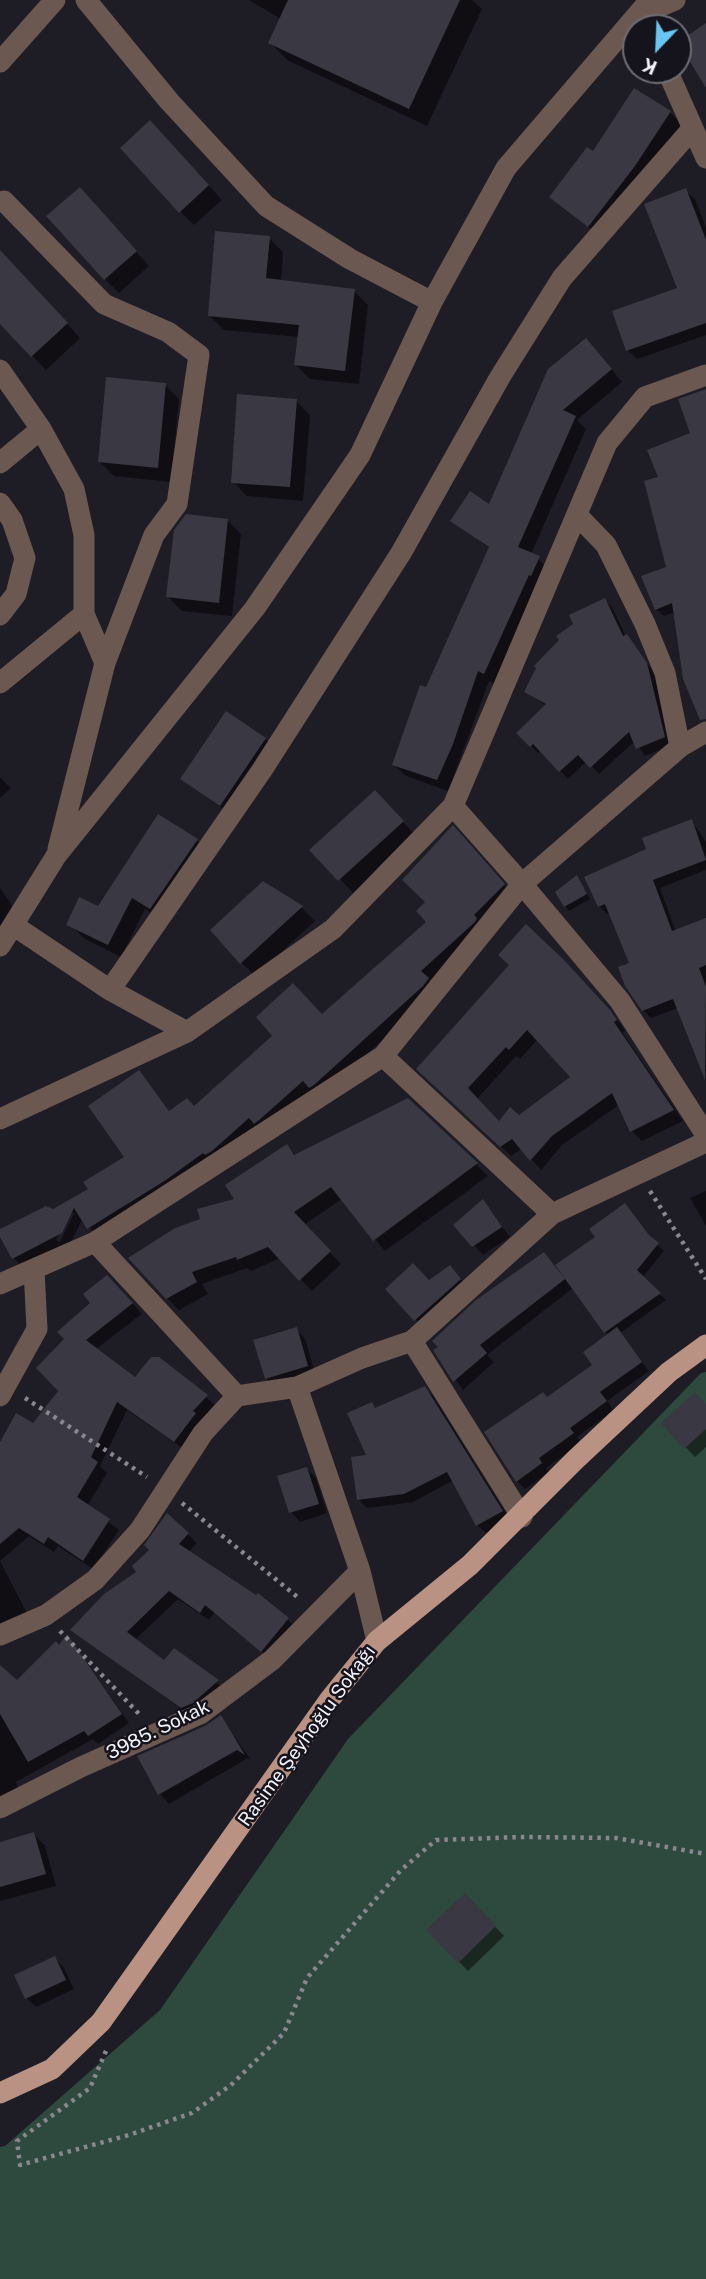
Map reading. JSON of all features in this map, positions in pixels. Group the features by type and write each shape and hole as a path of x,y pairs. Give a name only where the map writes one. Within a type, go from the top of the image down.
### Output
{"main road":[{"name":"Rasime Şeyhoğlu Sokağı","path":"0,2093 52,2069 101,2022 330,1699 377,1641 451,1581 522,1517 575,1460 669,1372 706,1345"}],"street":[{"path":"0,62 55,0"},
{"path":"86,0 169,101 266,206 350,259 432,302"},
{"path":"653,14 675,0"},
{"path":"0,946 56,856 255,608 352,466 432,302 506,167 622,42"},
{"path":"673,84 706,158"},
{"path":"110,990 262,770 386,576 500,377 562,278 692,129"},
{"path":"1,200 104,304 168,332 199,355 177,504 154,535 105,663 56,856"},
{"path":"0,370 41,429 74,489 84,535 84,614 105,663"},
{"path":"0,1119 187,1032 333,929 453,806 607,443 645,397 706,375"},
{"path":"0,463 41,429"},
{"path":"0,503 12,520 25,558 16,594 0,615"},
{"path":"578,516 606,545 645,624 664,673 680,747"},
{"path":"0,683 84,614"},
{"path":"0,1284 95,1242 383,1056 522,884 680,747 706,732"},
{"path":"453,806 620,1001 706,1135"},
{"path":"13,925 110,990 187,1032"},
{"path":"383,1056 552,1214"},
{"path":"0,1635 46,1615 95,1580 140,1530 203,1433 237,1396 297,1387 412,1341 552,1214 706,1142"},
{"path":"95,1242 237,1396"},
{"path":"0,1396 37,1329 34,1269"},
{"path":"412,1341 522,1517"},
{"path":"297,1387 360,1571 377,1641"},
{"name":"3985. Sokak","path":"0,1808 156,1731 200,1714 272,1660 360,1571"}],"path":[{"path":"640,1174 706,1279"},
{"path":"46,1615 156,1731"},
{"path":"111,2038 90,2088 17,2141 20,2165 129,2135 192,2113 231,2085 284,2033 307,1978 394,1878 436,1840 487,1837 616,1838 706,1854"}],"green space":[{"path":"706,1372 706,2279 0,2279 0,2147 5,2146 160,2010 348,1739 701,1373"}],"building":[{"path":"288,0 460,0 409,109 268,43"},
{"path":"706,23 706,88 692,65 692,32"},
{"path":"634,88 671,111 635,166 588,227 549,197 587,147 593,151"},
{"path":"150,120 209,185 179,213 120,148"},
{"path":"80,187 137,251 104,280 46,216"},
{"path":"686,188 706,240 706,323 626,351 612,311 677,288 644,204"},
{"path":"215,231 270,236 266,278 355,289 345,371 294,365 299,325 208,316"},
{"path":"0,250 68,323 31,357 0,324"},
{"path":"586,338 612,369 563,410 576,416 518,547 540,556 531,576 529,575 484,674 478,671 453,744 437,780 392,765 420,685 426,687 489,547 450,521 470,491 489,504 548,369"},
{"path":"106,377 166,383 158,468 98,462"},
{"path":"706,389 706,719 700,720 683,679 672,603 655,610 641,576 666,567 644,481 658,477 647,450 690,433 678,399"},
{"path":"237,394 297,399 290,487 231,483"},
{"path":"186,514 228,519 219,603 166,597 174,530"},
{"path":"605,598 623,636 627,634 647,663 665,737 636,749 629,732 590,768 578,755 559,772 533,744 530,747 516,733 546,704 524,692 536,668 534,666 559,640 556,636 573,624 569,615"},
{"path":"226,711 266,738 220,806 180,779"},
{"path":"375,790 404,821 338,881 309,850"},
{"path":"158,814 198,839 150,909 132,898 108,945 66,925 79,897 98,906"},
{"path":"692,819 706,860 653,880 672,931 706,918 706,965 699,968 706,987 705,1080 673,999 642,1011 625,986 618,967 629,963 605,904 598,907 584,877 646,849 642,838"},
{"path":"453,825 505,884 474,915 477,918 475,922 421,971 429,978 423,986 314,1085 309,1088 303,1081 254,1124 249,1118 212,1151 205,1155 203,1153 166,1180 87,1229 74,1208 62,1233 12,1259 0,1237 0,1229 46,1206 53,1209 88,1189 83,1182 124,1157 88,1106 139,1070 169,1111 187,1098 194,1106 272,1036 256,1017 293,983 322,1014 426,922 416,911 425,902 402,880"},
{"path":"577,875 587,894 564,907 555,892"},
{"path":"263,881 303,906 240,964 210,930"},
{"path":"526,924 611,1011 617,1020 614,1022 674,1110 630,1132 612,1093 552,1136 530,1161 512,1139 500,1147 416,1069 509,965 498,955","holes":["527,1030 570,1077 519,1115 510,1107 499,1121 468,1088 506,1047 509,1050"]},
{"path":"408,1098 478,1163 373,1241 331,1187 294,1212 331,1251 299,1281 268,1247 237,1260 236,1257 192,1272 197,1282 166,1299 128,1258 175,1228 200,1219 197,1209 234,1199 225,1185 287,1144 294,1155"},
{"path":"483,1199 502,1227 472,1247 453,1225"},
{"path":"625,1203 649,1235 659,1243 637,1270 661,1293 604,1333 555,1265 595,1237 589,1229"},
{"path":"544,1252 565,1279 480,1345 487,1353 453,1382 433,1350 438,1347 432,1341 476,1300"},
{"path":"413,1263 429,1280 450,1265 461,1279 414,1321 385,1289"},
{"path":"107,1275 133,1303 86,1340 135,1377 151,1357 159,1357 208,1395 193,1411 196,1413 174,1442 117,1402 91,1457 98,1462 77,1497 110,1519 83,1561 48,1537 44,1544 19,1528 0,1544 0,1442 16,1413 33,1423 58,1391 36,1368 64,1339 57,1332 90,1303 83,1294"},
{"path":"297,1327 308,1366 265,1379 253,1340"},
{"path":"617,1327 642,1362 600,1392 607,1401 570,1428 574,1433 539,1458 542,1463 516,1482 484,1432 543,1392 547,1397 592,1365 583,1352"},
{"path":"425,1386 503,1511 476,1526 447,1472 404,1494 357,1500 351,1457 366,1455 347,1413 372,1402 375,1408"},
{"path":"695,1392 706,1404 706,1429 684,1449 661,1423"},
{"path":"307,1467 319,1504 289,1513 277,1476"},
{"path":"167,1513 189,1533 179,1544 256,1595 258,1593 289,1618 261,1652 205,1605 200,1613 169,1591 127,1632 164,1660 174,1648 219,1680 193,1703 181,1708 70,1630 104,1594 136,1572 132,1566 149,1550 144,1545"},
{"path":"67,1634 122,1714 88,1736 84,1731 28,1762 0,1714 0,1665 17,1680 56,1641 59,1645"},
{"path":"221,1715 245,1755 237,1750 158,1795 137,1756 205,1726"},
{"path":"34,1832 46,1874 0,1887 0,1842"},
{"path":"465,1893 496,1926 458,1963 426,1930"},
{"path":"55,1956 66,1980 25,1999 14,1975"}]}
